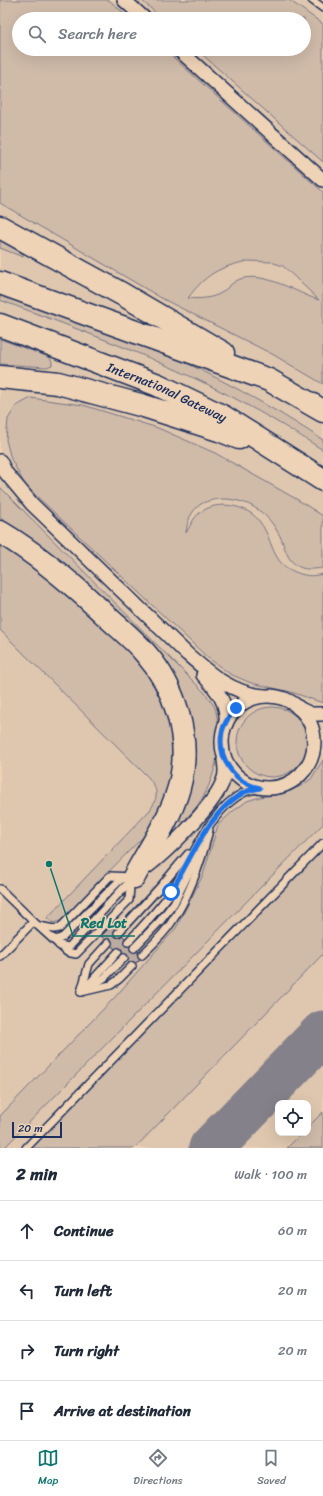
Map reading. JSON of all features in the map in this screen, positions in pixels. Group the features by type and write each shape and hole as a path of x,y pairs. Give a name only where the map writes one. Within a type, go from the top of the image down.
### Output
{"highway":[{"path":"0,227 122,294 323,411"},
{"path":"0,283 269,380"},
{"name":"International Gateway","path":"0,325 158,385 224,417 323,480"},
{"path":"0,377 58,382 144,406 219,430 294,461"},
{"path":"0,532 24,547 73,585 146,654 158,669 168,686 183,734 185,749 181,779 172,807 130,877"}],"street":[{"path":"124,0 137,12"},
{"path":"186,56 323,180"},
{"path":"0,461 6,474 28,500 186,653 207,671 229,686 248,694 279,697 311,714 323,714"},
{"path":"186,653 221,698 225,706 226,724"},
{"path":"130,877 163,852 197,818 214,796 224,777 224,758 221,744 222,731 228,718 236,708 249,700 264,696"},
{"path":"224,758 231,770 241,780 253,786 268,789 282,787 295,780 306,770 312,756 314,742 312,727 304,714 297,707"},
{"path":"308,765 323,745"}],"lane":[{"path":"312,0 323,8"},
{"path":"118,933 178,867 222,810 245,792 260,788"},
{"path":"128,942 171,892 199,840 210,826"},
{"path":"134,948 174,904 195,862 210,826"},
{"path":"142,955 170,924 181,907 201,862 210,826"},
{"path":"26,1148 323,843"},
{"path":"35,923 54,929 60,928 109,877 114,875 130,877"},
{"path":"49,936 56,940 63,937 119,881 130,877"},
{"path":"0,889 67,952 76,954 129,900 130,877"},
{"path":"58,944 68,947 70,946 130,877"},
{"path":"0,956 35,923"},
{"path":"81,992 89,964 108,943"},
{"path":"81,992 118,952"},
{"path":"81,992 104,978 124,958"},
{"path":"81,992 111,985 132,966"}],"shaded area":[{"path":"0,0 323,0 323,1148 0,1148"},
{"path":"0,0 109,0 122,12 12,12 12,56 172,56 323,192 323,384 272,354 163,299 0,203","holes":["248,261 271,262 283,266 319,300 270,280 250,277 237,280 221,293 213,296 188,298 207,277 229,266"]},
{"path":"141,0 289,0 306,12 155,12"},
{"path":"311,16 323,24 323,162 204,56 311,56"},
{"path":"0,240 23,254 23,257 0,248"},
{"path":"0,288 158,350 222,380 323,440 323,450 208,384 120,346 0,300"},
{"path":"0,339 49,357 52,361 52,365 47,367 0,364"},
{"path":"31,398 83,405 158,428 215,453 298,500 323,516 323,568 306,569 299,567 292,562 287,554 280,535 273,524 262,512 248,504 241,502 219,499 201,504 190,517 187,524 186,533 193,520 204,510 218,505 234,506 255,516 264,529 276,556 286,567 304,575 315,576 323,574 323,703 291,692 251,683 230,674 207,657 25,485 11,459 6,440 8,419 16,406"},
{"path":"0,487 205,693 213,704 218,726 219,741 214,772 201,800 182,822 177,821 186,709 61,562 31,538 0,518"},
{"path":"0,543 47,576 134,656 156,685 167,711 172,740 171,781 160,813 147,833 60,921 53,923 47,918 150,810 155,801 156,793 154,786 148,777 0,630"},
{"path":"272,707 285,710 297,717 304,729 307,742 304,755 297,767 285,774 272,777 259,774 247,767 240,755 237,742 240,729 247,717 259,710"},
{"path":"323,760 323,824 4,1148 0,1148 0,1116 115,997 176,928 203,875 218,825 247,801 260,797 282,794 301,786 311,779"},
{"path":"323,843 323,954 135,1148 26,1148"},
{"path":"323,1112 323,1148 287,1148 299,1136 311,1136 311,1124"}],"building":[{"path":"112,925 143,956 133,966 101,936"}],"taxiway":[{"path":"211,1148 323,1033"}],"place":[{"name":"Red Lot","path":"49,864"}],"route":[{"path":"171,892 199,840 222,810 245,792 260,788 241,780 231,770 224,758 221,744 222,731 228,718 236,708"}]}
